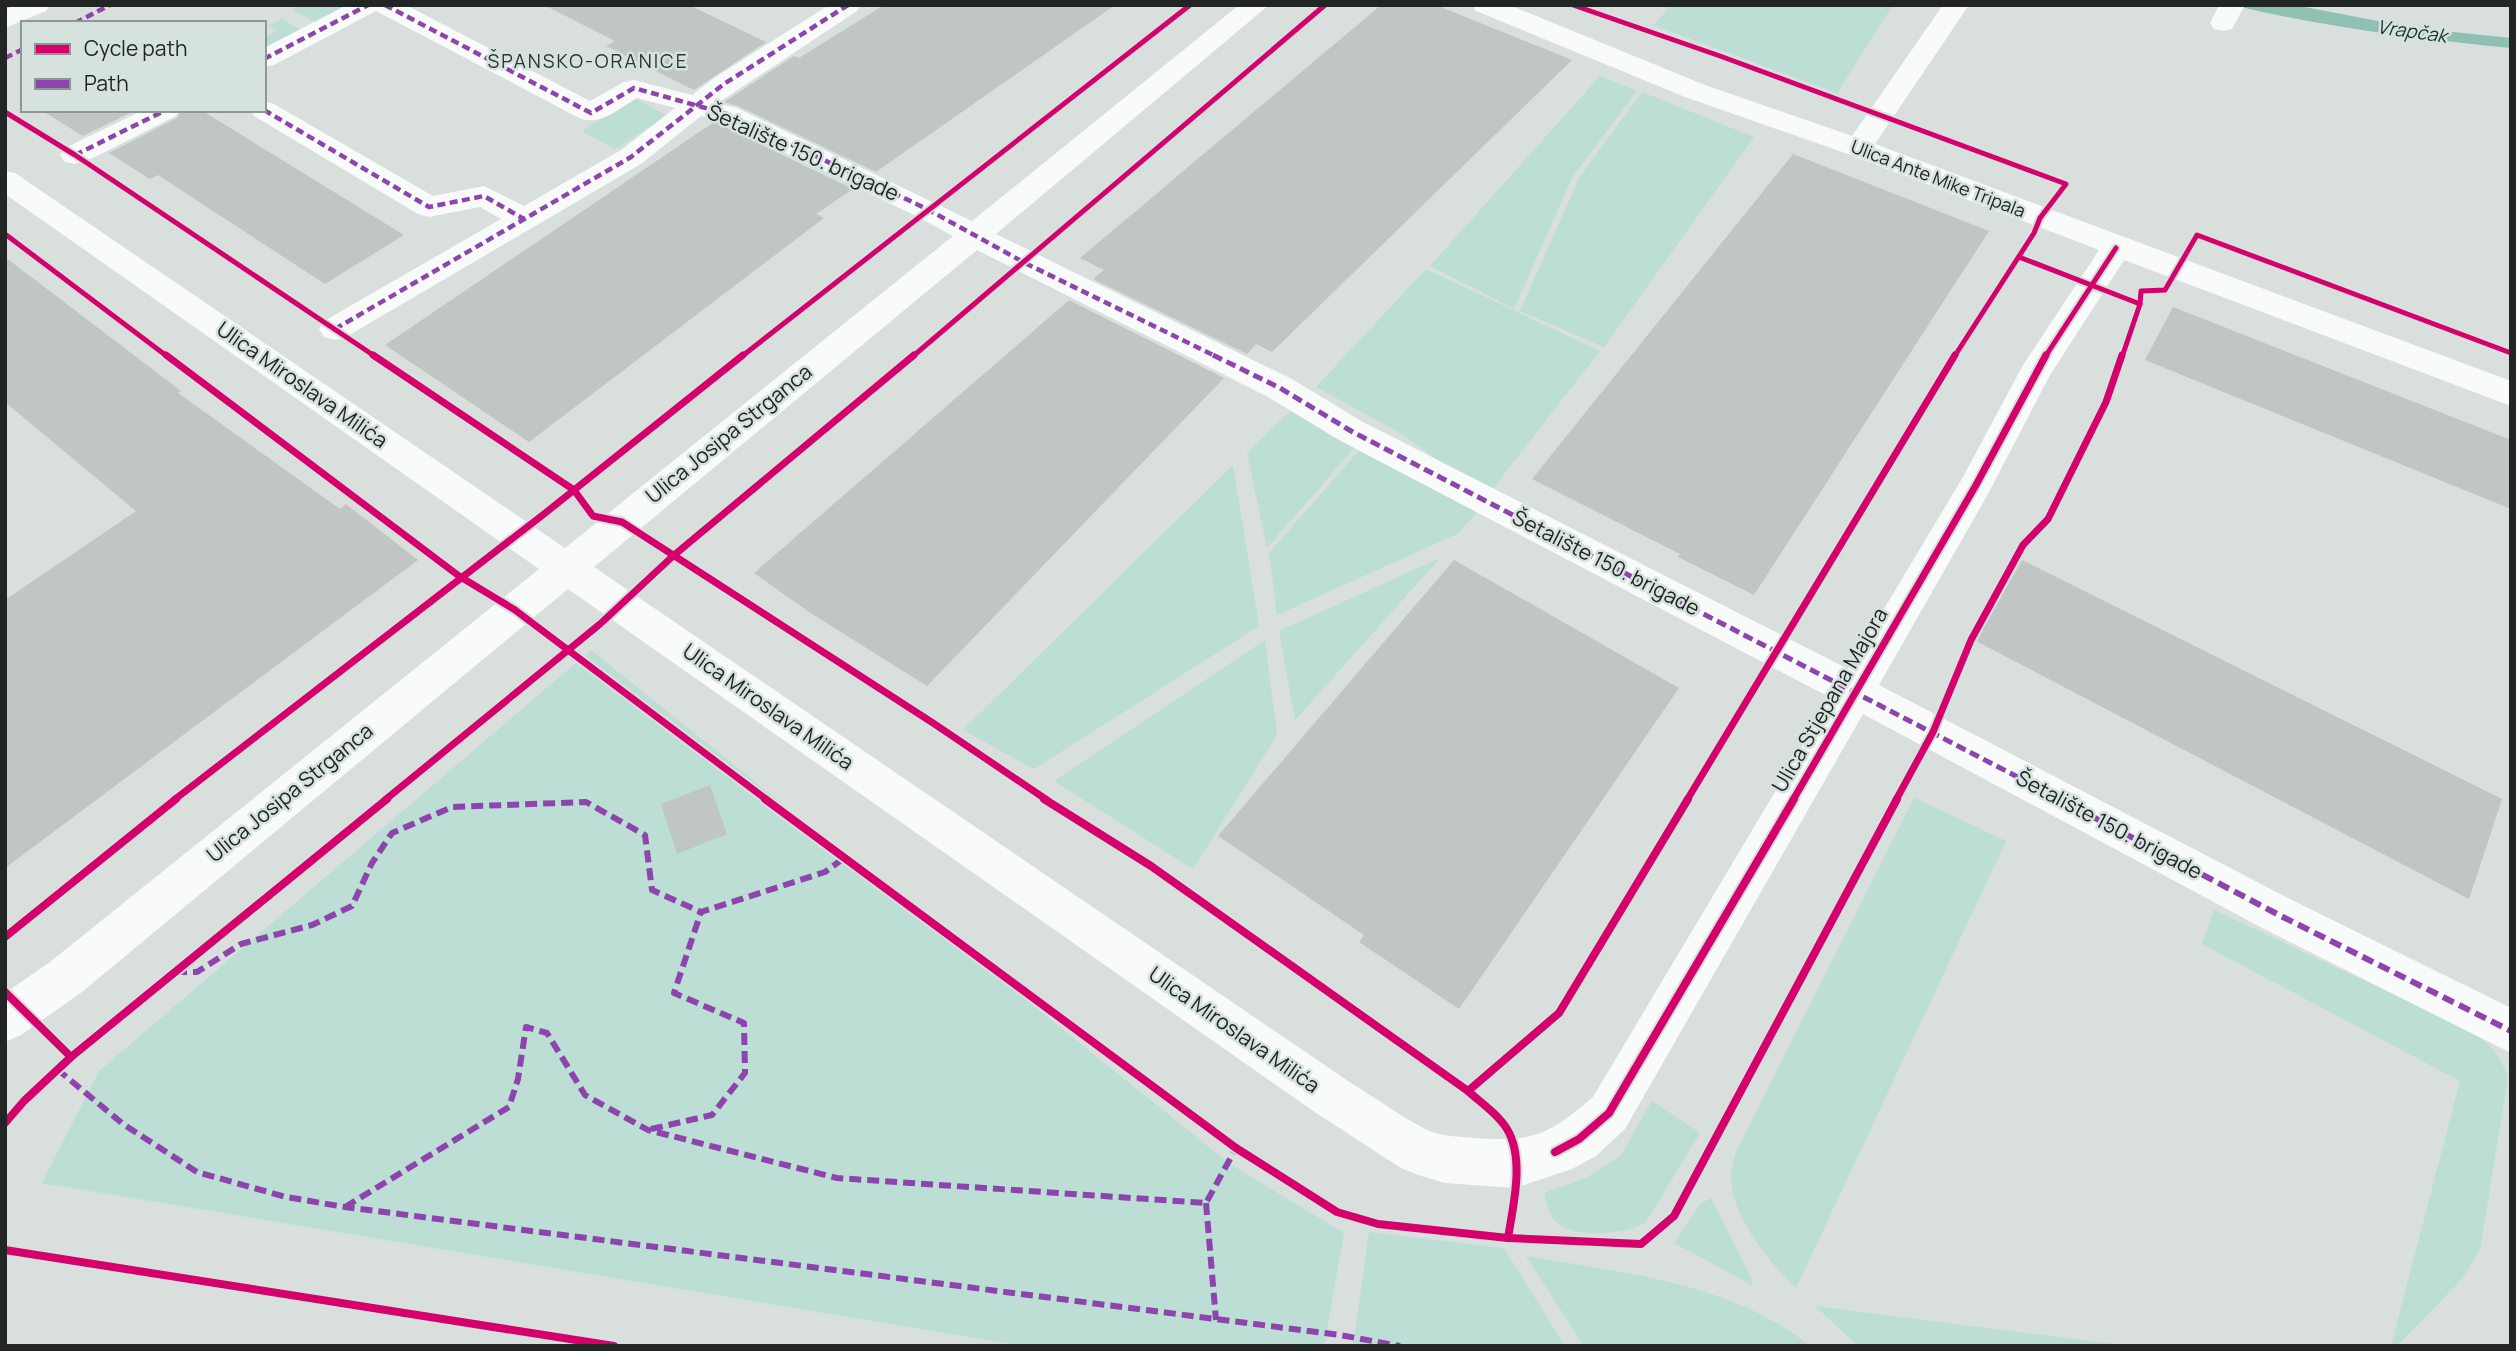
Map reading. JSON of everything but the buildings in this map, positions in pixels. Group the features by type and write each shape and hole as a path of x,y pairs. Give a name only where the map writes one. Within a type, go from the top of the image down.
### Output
{"street":[{"path":"5,20 37,5"},
{"path":"266,58 368,5"},
{"name":"Šetalište 150. brigade","path":"385,5 591,113 635,88 727,114 927,209 973,236 1280,388 1350,431 2279,915 2511,1031"},
{"path":"335,329 631,157 724,84 848,5"},
{"name":"Ulica Josipa Strganca","path":"5,1020 66,977 1256,5"},
{"name":"Ulica Ante Mike Tripala","path":"1485,5 1695,91 1858,148 2116,248 2511,394"},
{"path":"1858,148 1956,5"},
{"path":"266,111 429,207 484,196 524,219"},
{"path":"75,155 162,112"},
{"name":"Ulica Miroslava Milića","path":"5,180 1320,1089 1418,1151 1445,1159 1515,1164 1555,1152"},
{"name":"Ulica Stjepana Majora","path":"1555,1152 1579,1139 1609,1113 1976,485 2035,373 2116,248"}],"shaded area":[{"path":"300,5 348,5 317,23 292,10"},
{"path":"1672,5 1893,5 1837,93 1653,25"},
{"path":"282,19 301,30 266,49 266,37 277,31 269,26"},
{"path":"1600,76 1637,91 1573,176 1514,309 1430,266"},
{"path":"1642,92 1754,137 1604,347 1520,311 1579,178"},
{"path":"635,98 667,116 615,149 582,131"},
{"path":"1426,269 1600,351 1487,496 1402,434 1316,387"},
{"path":"1300,402 1366,434 1267,548 1247,453"},
{"path":"1371,437 1480,508 1459,533 1277,615 1269,553"},
{"path":"1233,465 1259,626 1034,769 963,730"},
{"path":"1440,558 1295,720 1279,631"},
{"path":"1265,640 1277,735 1193,869 1054,781"},
{"path":"591,650 1230,1164 1344,1233 1324,1346 1022,1346 42,1183 99,1071"},
{"path":"1914,798 2006,841 1796,1288 1763,1251 1744,1221 1732,1189 1733,1163 1736,1152"},
{"path":"2214,910 2473,1032 2494,1051 2508,1077 2480,1249 2462,1279 2397,1346 2391,1346 2460,1081 2202,944"},
{"path":"1652,1101 1700,1133 1646,1222 1627,1230 1602,1233 1576,1231 1557,1223 1550,1213 1544,1193 1586,1178 1620,1156"},
{"path":"1711,1198 1750,1275 1752,1285 1674,1243 1700,1204"},
{"path":"1369,1232 1504,1248 1565,1346 1353,1346"},
{"path":"1526,1256 1638,1275 1711,1294 1746,1307 1779,1324 1810,1346 1584,1346"},
{"path":"1815,1306 2129,1346 1858,1346"}],"water":[{"name":"Vrapčak","path":"2232,5 2294,5 2415,28 2511,38 2511,48 2371,31"}],"marked path":[{"path":"79,21 110,5"},
{"path":"266,58 368,5"},
{"path":"385,5 591,113 634,88 727,114 927,209 1025,263 1280,388 1351,431 1933,732 2279,915 2511,1031"},
{"path":"335,329 631,157 724,84 848,5"},
{"path":"5,58 21,50"},
{"path":"266,111 429,207 484,196 524,219"},
{"path":"75,155 162,112"},
{"path":"175,972 197,972 241,944 312,925 352,906 372,863 392,833 452,807 586,802 645,835 652,890 701,912 825,872 844,858"},
{"path":"651,1129 712,1115 745,1073 744,1023 674,993 701,912"},
{"path":"345,1207 509,1107 518,1079 526,1027 547,1033 585,1095 648,1130 837,1178 1206,1203 1236,1148"},
{"path":"57,1069 123,1124 197,1172 286,1197 345,1207 1340,1335 1400,1346"},
{"path":"1206,1203 1216,1320"}],"cycle path":[{"path":"5,937 245,743 544,514 927,209 1190,5"},
{"path":"5,1123 24,1101 71,1057 600,624 673,556 1025,263 1325,5"},
{"path":"5,112 75,155 574,490 593,516 622,522 933,723 1008,776 1151,866 1468,1091 1559,1013 1946,370 2034,233 2040,218 2066,184 1720,56 1573,5"},
{"path":"5,234 459,576 515,610 566,651 1236,1148 1337,1212 1378,1224 1508,1238 1641,1244 1674,1216 1933,732 1971,640 2023,545 2048,519 2106,402 2140,304 2141,291 2165,290 2197,235 2511,353"},
{"path":"1555,1152 1579,1139 1609,1113 1636,1070 1976,485 2035,373 2116,248"},
{"path":"2019,257 2140,304"},
{"path":"5,992 71,1057"},
{"path":"1468,1091 1503,1124 1512,1139 1515,1182 1508,1238"},
{"path":"5,1250 614,1346"}],"district":[{"name":"ŠPANSKO-ORANICE","path":"588,61"}]}
